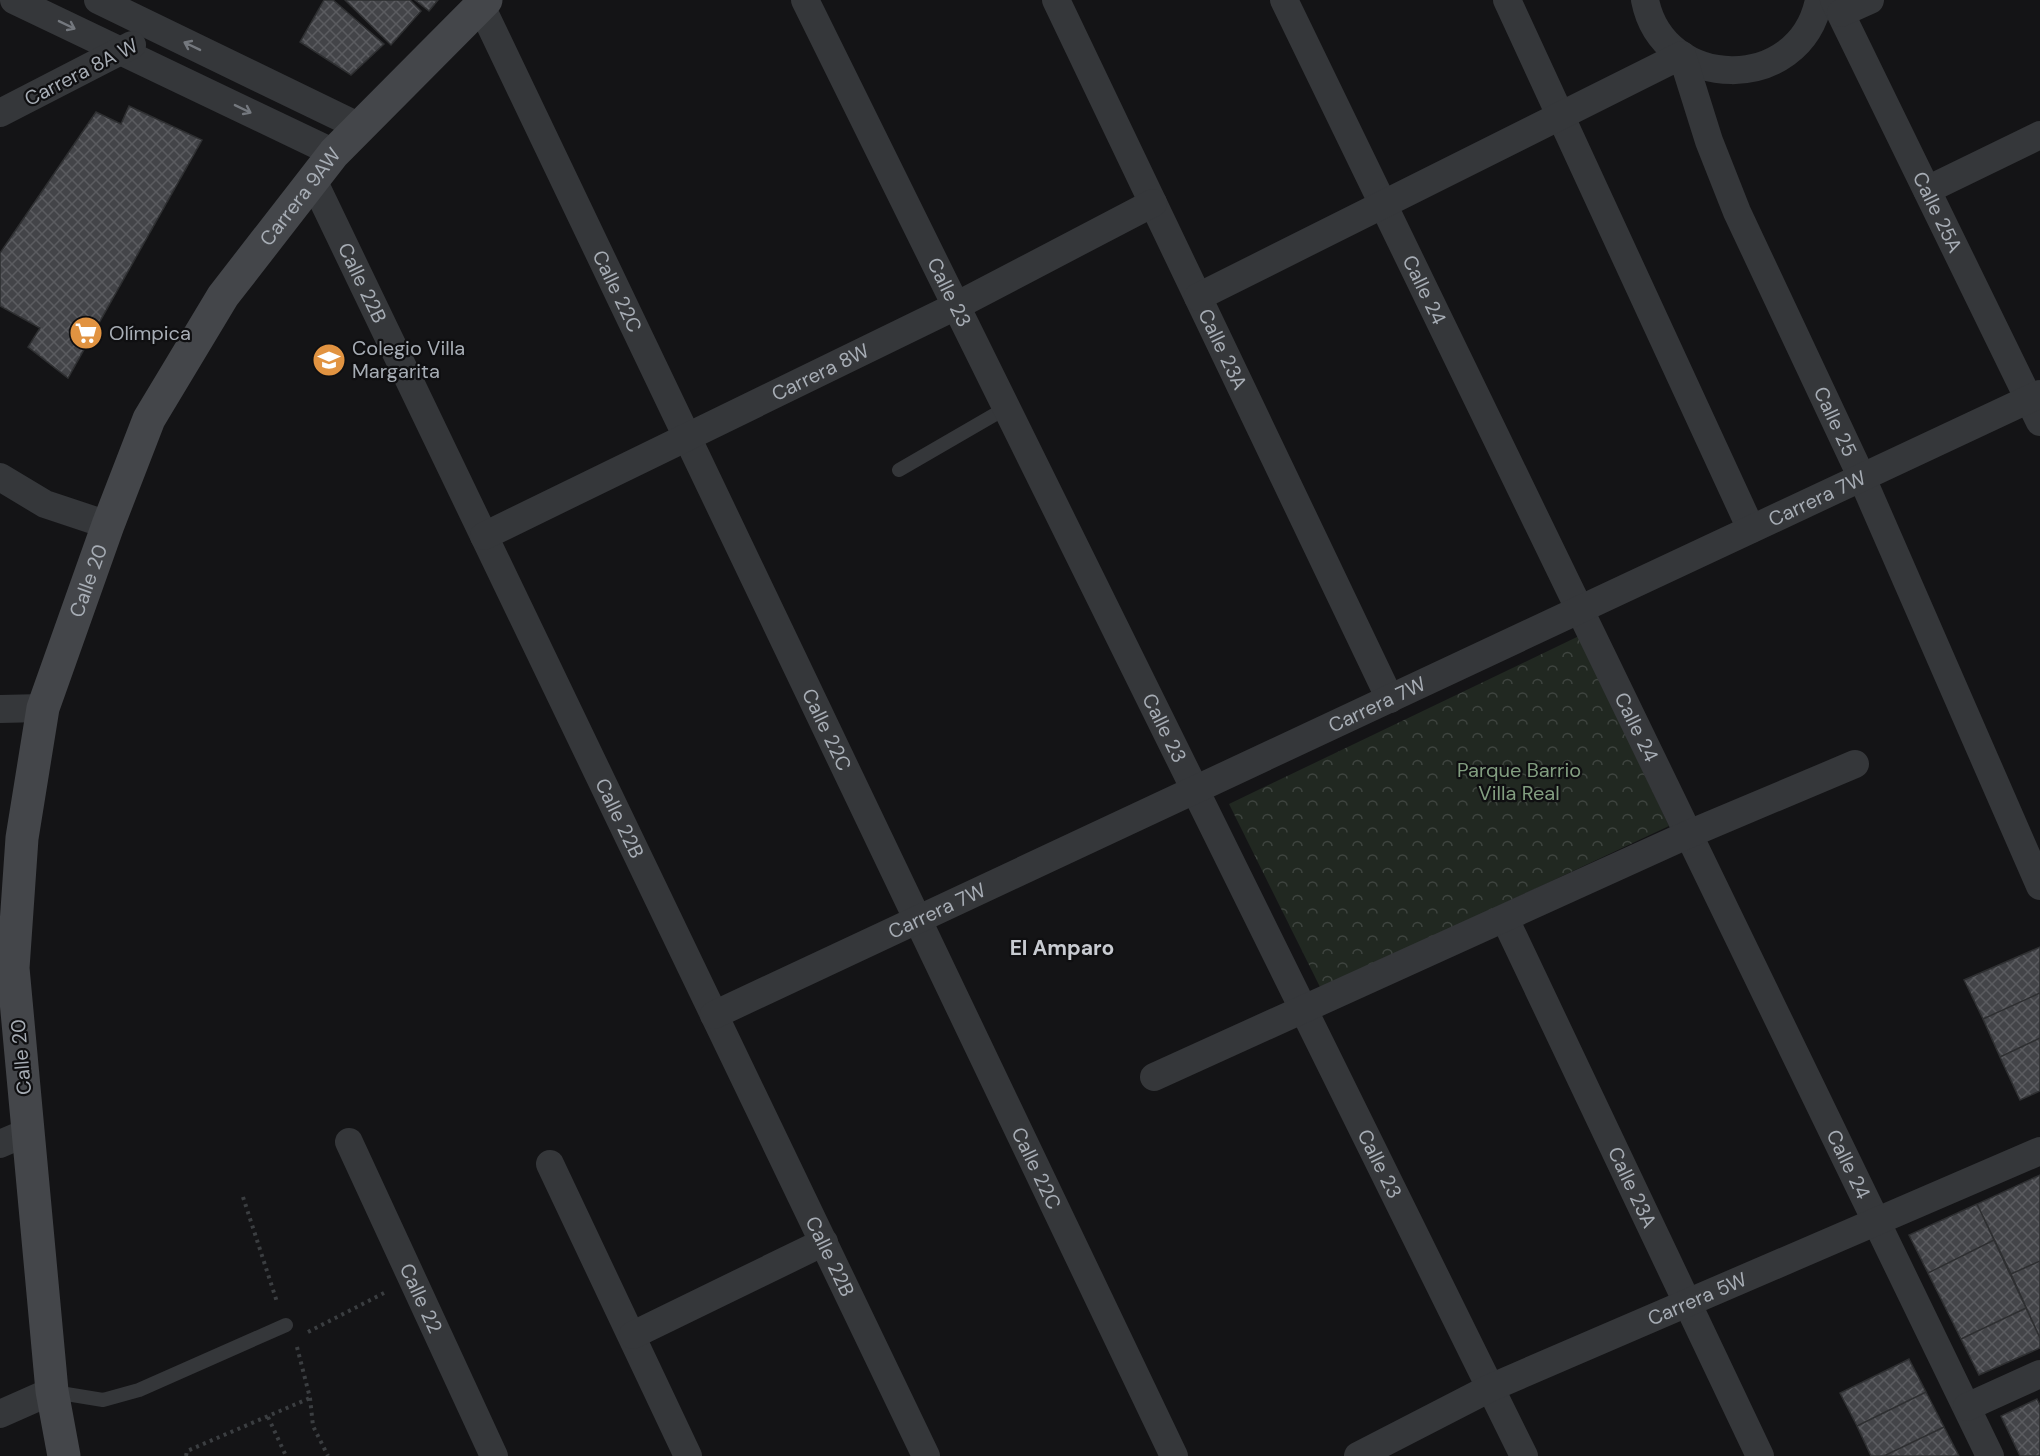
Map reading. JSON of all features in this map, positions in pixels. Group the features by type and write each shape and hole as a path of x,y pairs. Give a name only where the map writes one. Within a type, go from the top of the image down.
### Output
{"main road":[{"name":"Carrera 9AW","path":"149,420 223,296 334,153 358,126 483,3"},
{"name":"Calle 20","path":"64,1456 14,1138 7,970 22,838 43,708 108,525 149,420"}],"street":[{"path":"14,0 334,153"},
{"path":"98,0 358,126"},
{"name":"Calle 23","path":"805,0 1524,1456"},
{"name":"Calle 23A","path":"1056,0 1390,699"},
{"name":"Calle 24","path":"1284,0 1990,1456"},
{"path":"1507,0 1751,530"},
{"path":"1645,0 1648,12 1662,37 1682,55 1719,71 1758,69 1793,50 1816,18 1832,4 1870,0"},
{"name":"Calle 22C","path":"483,3 687,437 1174,1456"},
{"name":"Calle 25A","path":"1832,4 2036,405"},
{"name":"Carrera 8A W","path":"0,113 161,31"},
{"path":"1198,297 1682,55"},
{"name":"Calle 25","path":"1682,55 1709,141 1737,212 1862,478 2040,885"},
{"path":"1927,190 2040,135"},
{"name":"Calle 22B","path":"313,180 926,1456"},
{"name":"Carrera 8W","path":"484,536 956,306 1153,203"},
{"name":"Carrera 7W","path":"714,1015 1862,478 2036,405"},
{"name":"Calle 20","path":"0,477 45,504 108,525"},
{"path":"0,710 43,708"},
{"path":"1154,1077 1304,1011 1689,834 1855,764"},
{"name":"Calle 23A","path":"1505,919 1760,1456"},
{"name":"Calle 22","path":"349,1142 494,1456"},
{"name":"Carrera 5W","path":"1358,1456 1490,1388 2040,1151"},
{"path":"550,1164 633,1335 688,1456"},
{"path":"633,1335 824,1242"},
{"path":"1967,1407 2040,1374"},
{"path":"0,1414 52,1391"}],"lane":[{"path":"899,470 1006,408"},
{"path":"52,1391 103,1400 139,1390 286,1325"}],"path":[{"path":"304,1335 413,1278"},
{"path":"186,1456 187,1451 310,1398"},
{"path":"268,1417 286,1456"}],"green space":[{"name":"Parque Barrio Villa Real","path":"1579,636 1669,826 1321,989 1229,804"}],"building":[{"path":"324,0 333,0 384,44 351,75 300,42"},
{"path":"345,0 410,0 421,11 391,45"},
{"path":"415,0 438,0 429,11"},
{"path":"129,106 202,140 68,378 28,347 40,328 0,306 0,253 96,112 121,124"},
{"path":"2040,947 2040,993 1983,1019 1964,980"},
{"path":"2040,993 2040,1038 2000,1057 1983,1019"},
{"path":"2040,1038 2040,1091 2020,1100 2000,1057"},
{"path":"2040,1175 2040,1261 2011,1274 1977,1204"},
{"path":"1977,1204 1994,1240 1928,1273 1909,1235"},
{"path":"1994,1240 2026,1308 1961,1339 1928,1273"},
{"path":"2040,1261 2040,1338 2011,1274"},
{"path":"2026,1308 2040,1338 2040,1348 1979,1375 1961,1339"},
{"path":"1909,1359 1926,1392 1857,1426 1840,1393"},
{"path":"1926,1392 1944,1427 1884,1456 1871,1456 1857,1426"},
{"path":"2037,1399 2040,1405 2040,1456 2020,1456 2001,1416"},
{"path":"1944,1427 1959,1456 1884,1456"}],"place":[{"name":"Olímpica","path":"86,333"},
{"name":"Colegio Villa Margarita","path":"329,360"}],"district":[{"name":"El Amparo","path":"1062,948"}]}
